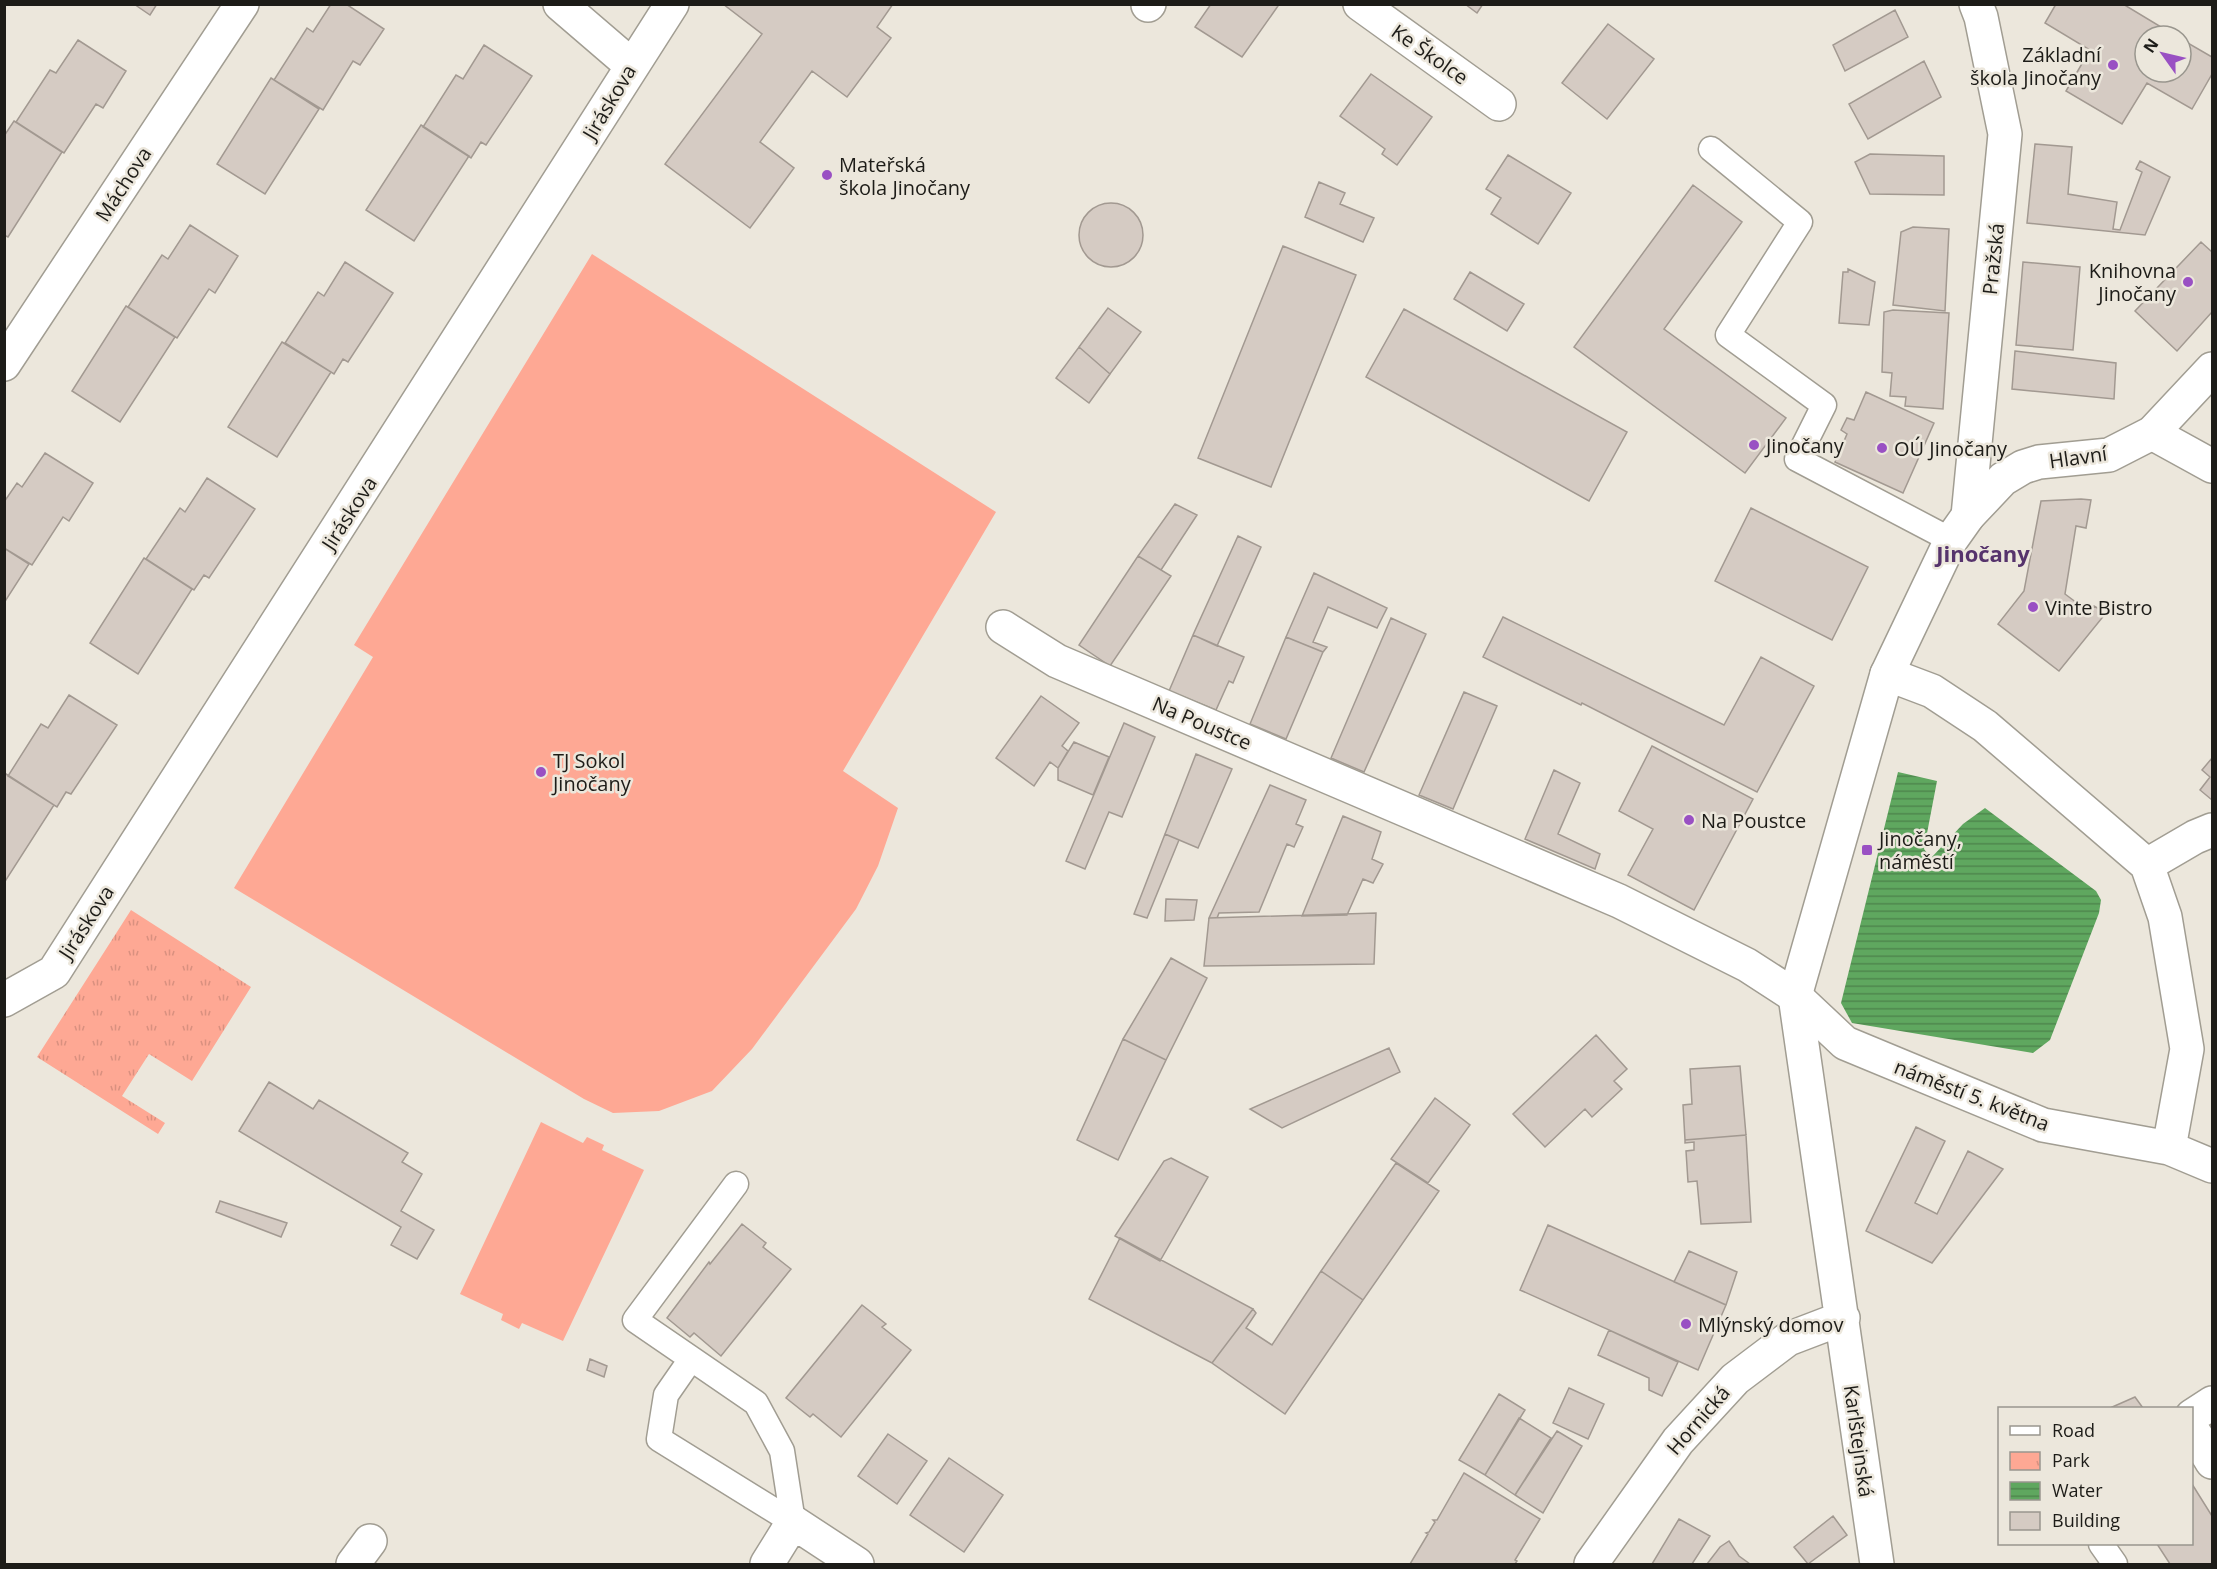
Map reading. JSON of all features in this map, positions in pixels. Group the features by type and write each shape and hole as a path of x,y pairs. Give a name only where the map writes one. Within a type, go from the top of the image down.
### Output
{"street":[{"name":"Máchova","path":"4,364 242,4"},
{"path":"560,4 631,65"},
{"name":"Jiráskova","path":"4,1000 54,972 560,184 631,65 672,4"},
{"name":"Ke Školce","path":"1360,4 1499,104"},
{"name":"Pražská","path":"1959,528 2005,134 1981,17 1976,4"},
{"name":"Hlavní","path":"1959,528 2003,479 2023,466 2109,455 2152,433 2212,369"},
{"path":"2152,433 2212,466"},
{"path":"1843,1318 1795,996 1887,674 1959,528"},
{"name":"Na Poustce","path":"1003,627 1057,661 1618,901 1747,965 1795,996"},
{"path":"1887,674 1932,691 1985,726 2147,866 2165,917 2187,1049 2169,1148"},
{"path":"2147,866 2195,837 2212,830"},
{"name":"náměstí 5. května","path":"1795,996 1845,1043 1946,1086 2043,1125 2169,1148 2212,1167"},
{"name":"Hornická","path":"1591,1564 1677,1441 1735,1379 1788,1339 1843,1318"},
{"name":"Karlštejnská","path":"1843,1318 1877,1564"},
{"path":"2193,1415 2212,1403"},
{"path":"2193,1431 2212,1462"},
{"path":"767,1564 793,1522 857,1564"}],"lane":[{"path":"1711,149 1800,222 1728,335 1824,405 1797,459 1959,528"},
{"path":"736,1184 635,1320 756,1403 782,1451 793,1522"},
{"path":"691,1359 666,1395 659,1439 793,1522"},
{"path":"2102,1545 2115,1564"}],"green space":[{"name":"TJ Sokol Jinočany","path":"592,254 996,512 843,771 898,808 878,866 856,909 752,1049 712,1091 659,1111 613,1113 584,1099 234,888 373,657 354,645"},
{"path":"131,910 251,987 192,1081 149,1054 122,1096 165,1123 158,1134 37,1057"},
{"path":"541,1122 583,1143 587,1137 604,1145 602,1150 644,1170 563,1341 522,1323 519,1329 501,1320 503,1314 460,1294"}],"water":[{"path":"1898,772 1937,781 1924,849 1931,858 1963,824 1985,808 2096,891 2101,900 2099,913 2050,1040 2033,1053 1852,1023 1841,1003"}],"building":[{"path":"134,4 157,4 150,15"},
{"path":"331,4 346,4 384,29 360,65 353,61 323,110 274,80 307,28 313,32"},
{"path":"723,4 893,4 877,27 891,38 847,97 812,71 760,142 794,168 750,228 665,164 762,34"},
{"path":"1211,4 1275,4 1278,6 1242,57 1195,27"},
{"path":"1465,4 1483,4 1477,13"},
{"name":"Základní škola Jinočany","path":"2056,4 2123,4 2156,24 2133,24 2133,84 2146,84 2122,124 2066,91 2090,50 2045,23"},
{"path":"1895,10 1908,37 1845,71 1833,45"},
{"path":"1608,24 1654,59 1607,119 1562,83"},
{"path":"78,40 126,71 103,108 96,104 64,153 16,122 50,70 56,73"},
{"path":"484,45 532,76 486,145 481,142 471,158 423,127 456,75 463,79"},
{"name":"Základní škola Jinočany","path":"2193,46 2212,57 2212,74 2192,109 2149,84 2193,84"},
{"path":"1924,61 1941,97 1868,139 1849,104"},
{"path":"1371,74 1432,117 1397,165 1382,154 1385,149 1340,116"},
{"path":"271,78 319,109 265,194 217,164"},
{"path":"14,121 62,152 8,237 4,235 4,136"},
{"path":"421,125 469,156 414,241 366,210"},
{"path":"2035,144 2072,147 2068,194 2117,202 2113,229 2120,230 2142,172 2136,169 2140,161 2170,177 2145,235 2027,223"},
{"path":"1870,154 1944,156 1944,195 1870,194 1855,162"},
{"path":"1508,155 1571,193 1538,244 1491,214 1501,198 1486,189"},
{"path":"1319,182 1345,193 1340,204 1374,218 1363,242 1305,217"},
{"path":"1693,185 1742,222 1664,329 1786,418 1745,473 1574,347"},
{"path":"1111,203 1134,212 1143,235 1134,258 1111,267 1088,258 1079,235 1088,212"},
{"path":"190,225 238,256 215,293 209,289 177,338 128,307 162,255 168,259"},
{"path":"1913,227 1949,229 1945,311 1893,305 1901,232"},
{"name":"Knihovna Jinočany","path":"2201,242 2212,252 2212,312 2177,351 2135,311"},
{"path":"1283,246 1356,275 1271,487 1198,458"},
{"path":"345,262 393,293 348,362 343,359 334,374 285,343 318,292 324,296"},
{"path":"2023,262 2080,267 2073,350 2016,345"},
{"path":"1848,269 1875,282 1869,325 1839,323 1843,272 1848,272"},
{"path":"1470,272 1524,304 1507,331 1454,299"},
{"path":"126,306 175,337 120,422 72,391"},
{"path":"1108,308 1141,332 1110,374 1079,347"},
{"path":"1404,309 1627,432 1589,501 1366,377"},
{"path":"1893,310 1949,313 1943,409 1905,406 1906,397 1890,396 1892,373 1882,372 1884,312"},
{"path":"282,342 331,372 277,457 228,427"},
{"path":"1079,347 1110,374 1089,403 1056,378"},
{"path":"2015,351 2116,363 2114,399 2012,389"},
{"name":"OÚ Jinočany","path":"1866,392 1934,423 1903,493 1835,462 1847,434 1841,430 1847,418 1854,420"},
{"path":"45,453 93,483 69,521 63,517 32,565 4,548 4,502 17,483 22,487"},
{"path":"207,478 255,509 209,578 204,575 194,590 146,559 180,508 185,512"},
{"path":"2091,500 2086,528 2076,526 2065,594 2089,612 2094,606 2106,613 2059,671 1998,624 2024,591 2041,501"},
{"path":"1175,504 1197,515 1161,570 1138,556"},
{"path":"1751,508 1868,567 1832,640 1715,581"},
{"path":"1238,536 1261,547 1217,646 1193,635"},
{"path":"4,548 29,564 4,603"},
{"path":"1138,556 1171,576 1110,666 1079,645"},
{"path":"144,558 192,589 138,674 90,643"},
{"path":"1314,573 1387,608 1377,628 1328,607 1313,642 1327,647 1323,652 1286,637"},
{"path":"1503,617 1724,725 1761,657 1814,686 1757,792 1582,703 1581,705 1483,657"},
{"path":"1391,618 1426,634 1364,772 1331,758"},
{"path":"1193,635 1244,657 1233,683 1229,681 1216,710 1169,691"},
{"path":"1286,637 1323,652 1286,739 1250,724"},
{"path":"1464,692 1497,706 1453,809 1419,795"},
{"path":"69,695 117,725 71,794 66,792 57,807 8,776 41,724 48,728"},
{"path":"1041,696 1079,723 1062,746 1068,751 1058,768 1050,762 1034,786 996,758"},
{"path":"1124,723 1155,737 1122,817 1109,812 1085,869 1066,861"},
{"path":"1074,742 1109,757 1093,795 1058,780 1058,768"},
{"name":"Na Poustce","path":"1652,746 1753,799 1694,910 1628,875 1653,829 1619,811"},
{"path":"1196,754 1232,769 1198,848 1165,834"},
{"path":"2212,758 2212,800 2200,790 2210,777 2202,770"},
{"path":"1554,770 1580,783 1558,834 1600,854 1595,869 1525,839"},
{"path":"6,774 54,805 4,883 4,776"},
{"path":"1270,785 1306,800 1296,824 1303,827 1294,847 1287,844 1259,912 1219,913 1217,918 1209,918"},
{"path":"1343,816 1381,832 1372,859 1383,864 1373,883 1363,879 1347,915 1302,916"},
{"path":"1165,834 1179,840 1147,918 1134,914"},
{"path":"1166,899 1197,900 1194,920 1165,921"},
{"path":"1376,913 1374,964 1204,966 1209,918"},
{"path":"1171,958 1207,978 1166,1060 1123,1039"},
{"path":"1596,1035 1627,1069 1614,1081 1622,1089 1592,1117 1585,1109 1545,1147 1513,1114"},
{"path":"1123,1039 1166,1060 1118,1160 1077,1140"},
{"path":"1389,1048 1400,1072 1282,1128 1250,1109"},
{"path":"1740,1066 1746,1135 1685,1140 1683,1105 1692,1104 1690,1069"},
{"path":"269,1082 313,1109 319,1100 408,1153 402,1162 422,1174 401,1211 434,1230 417,1259 391,1245 401,1227 239,1131"},
{"path":"1435,1098 1470,1125 1428,1183 1391,1159"},
{"path":"1916,1127 1945,1141 1915,1203 1937,1214 1968,1151 2003,1169 1932,1263 1866,1231"},
{"path":"1746,1135 1751,1222 1701,1224 1697,1181 1688,1182 1686,1151 1694,1150 1694,1142 1685,1143 1685,1140"},
{"path":"1171,1158 1208,1177 1160,1261 1115,1236 1164,1161"},
{"path":"1396,1163 1439,1191 1363,1300 1321,1271"},
{"path":"220,1201 287,1223 281,1237 216,1212"},
{"path":"742,1224 766,1243 763,1247 791,1269 721,1356 694,1333 690,1337 667,1318 709,1262 710,1264"},
{"path":"1548,1225 1726,1305 1698,1370 1520,1290"},
{"path":"1120,1238 1253,1309 1212,1363 1089,1299"},
{"path":"1689,1251 1737,1272 1726,1305 1674,1282"},
{"path":"1321,1271 1363,1300 1285,1414 1212,1363 1253,1309 1256,1313 1246,1328 1272,1345"},
{"path":"862,1305 886,1324 882,1327 911,1350 841,1437 813,1414 810,1417 786,1398"},
{"path":"1609,1330 1678,1362 1662,1396 1649,1390 1649,1378 1598,1355"},
{"path":"590,1359 607,1366 604,1377 587,1370"},
{"path":"1569,1388 1604,1404 1588,1439 1553,1423"},
{"path":"1499,1394 1525,1410 1485,1475 1459,1460"},
{"path":"2135,1397 2142,1407 2112,1407"},
{"path":"1519,1418 1551,1438 1515,1495 1485,1475"},
{"path":"1557,1431 1582,1446 1543,1513 1515,1495"},
{"path":"888,1434 927,1461 897,1504 858,1476"},
{"path":"949,1458 1003,1495 964,1552 910,1515"},
{"path":"1464,1473 1540,1519 1515,1560 1517,1561 1515,1564 1410,1564 1428,1534 1426,1533 1435,1522 1433,1520 1437,1520"},
{"path":"2193,1486 2212,1516 2212,1564 2170,1564 2158,1545 2193,1545"},
{"path":"1833,1516 1847,1535 1808,1564 1794,1547"},
{"path":"1679,1519 1710,1536 1692,1564 1652,1564"},
{"path":"1729,1541 1739,1556 1750,1564 1707,1564 1720,1547"}],"place":[{"name":"Základní škola Jinočany","path":"2113,65"},
{"name":"Mateřská škola Jinočany","path":"827,175"},
{"name":"Knihovna Jinočany","path":"2188,282"},
{"name":"Jinočany","path":"1754,445"},
{"name":"OÚ Jinočany","path":"1882,448"},
{"name":"Vinte Bistro","path":"2033,607"},
{"name":"TJ Sokol Jinočany","path":"541,772"},
{"name":"Na Poustce","path":"1689,820"},
{"name":"Jinočany, náměstí","path":"1867,850"},
{"name":"Mlýnský domov","path":"1686,1324"}],"district":[{"name":"Jinočany","path":"1983,553"}]}
